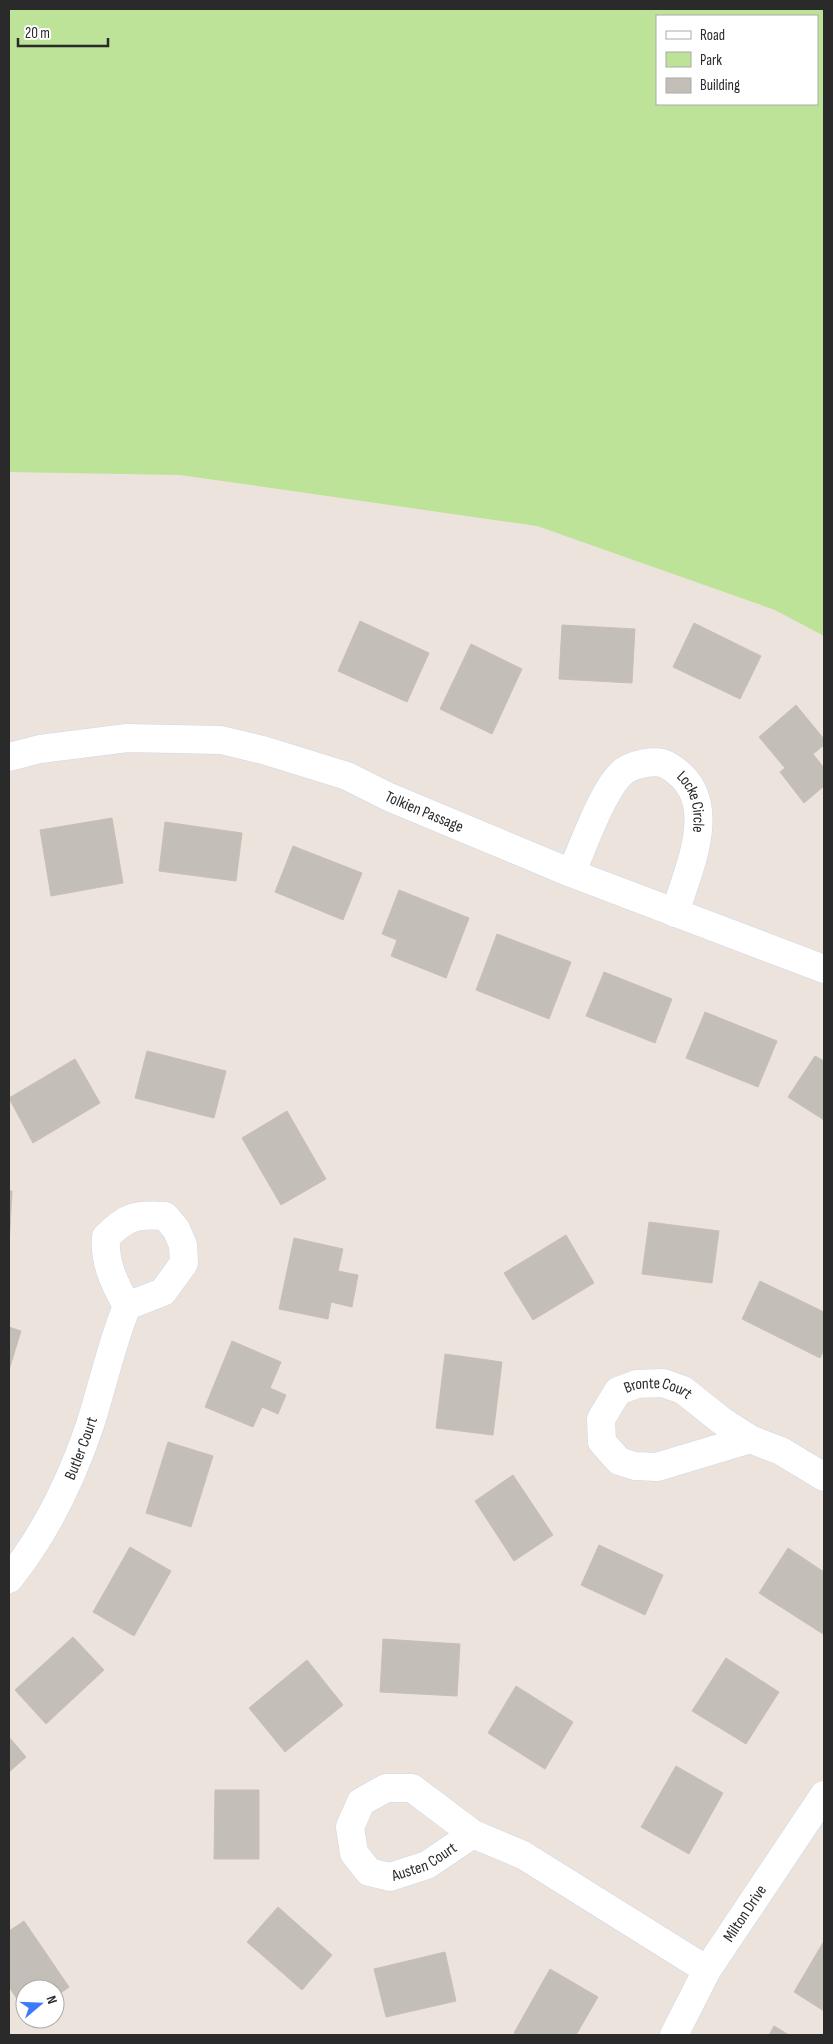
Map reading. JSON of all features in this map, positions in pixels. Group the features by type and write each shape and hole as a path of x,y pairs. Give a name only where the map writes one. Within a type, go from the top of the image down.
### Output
{"street":[{"name":"Tolkien Passage","path":"9,757 40,749 128,738 221,740 347,776 389,796 572,872 824,969"},
{"name":"Locke Circle","path":"572,872 603,801 624,771 643,763 664,764 682,774 692,790 699,809 700,827 676,913"},
{"name":"Butler Court","path":"9,1579 44,1530 60,1502 90,1426 107,1360 126,1306"},
{"name":"Bronte Court","path":"750,1439 657,1467 635,1466 618,1461 602,1442 601,1419 618,1391 637,1384 663,1383 683,1390 722,1421 750,1439 781,1451 824,1477"},
{"name":"Milton Drive","path":"674,2035 707,1970 824,1795"},
{"name":"Austen Court","path":"473,1834 522,1855 707,1970"}],"green space":[{"path":"9,9 824,9 824,636 775,610 537,526 180,475 9,472"}],"building":[{"path":"360,621 429,653 407,702 338,671"},
{"path":"694,623 761,656 740,699 673,667"},
{"path":"562,625 635,629 632,683 559,679"},
{"path":"471,644 522,669 492,734 440,709"},
{"path":"796,705 824,739 824,745 813,754 824,768 824,786 804,803 780,772 785,768 759,737"},
{"path":"112,818 123,883 51,896 40,830"},
{"path":"165,822 242,833 236,881 159,871"},
{"path":"293,846 362,873 343,920 275,892"},
{"path":"399,890 469,918 446,978 391,956 397,940 382,934"},
{"path":"497,934 571,962 549,1019 476,990"},
{"path":"604,972 672,999 655,1043 586,1016"},
{"path":"705,1012 777,1041 758,1087 686,1058"},
{"path":"147,1051 226,1071 214,1118 135,1098"},
{"path":"815,1056 824,1061 824,1120 788,1097"},
{"path":"75,1059 100,1103 33,1143 9,1098"},
{"path":"287,1111 326,1179 281,1205 242,1138"},
{"path":"9,1191 12,1191 9,1247"},
{"path":"649,1222 719,1231 712,1283 642,1274"},
{"path":"566,1235 594,1283 533,1320 504,1273"},
{"path":"294,1238 343,1249 338,1271 358,1275 352,1307 331,1302 328,1319 279,1309"},
{"path":"760,1281 824,1312 824,1350 820,1358 742,1319"},
{"path":"9,1327 21,1331 9,1370"},
{"path":"232,1341 281,1362 270,1388 286,1395 278,1414 262,1407 253,1427 205,1407"},
{"path":"445,1354 502,1362 493,1435 436,1428"},
{"path":"168,1442 213,1456 191,1527 146,1513"},
{"path":"513,1475 553,1535 514,1561 475,1501"},
{"path":"599,1545 663,1575 645,1615 581,1585"},
{"path":"130,1547 171,1571 134,1636 93,1612"},
{"path":"788,1548 824,1572 823,1634 759,1593"},
{"path":"73,1637 104,1670 46,1724 15,1690"},
{"path":"383,1639 460,1644 457,1696 380,1692"},
{"path":"726,1658 779,1692 746,1744 692,1711"},
{"path":"307,1660 343,1705 285,1752 249,1708"},
{"path":"516,1686 573,1722 545,1769 488,1733"},
{"path":"9,1737 26,1757 9,1772"},
{"path":"676,1766 723,1793 689,1854 641,1827"},
{"path":"215,1790 259,1790 259,1859 214,1859"},
{"path":"278,1907 332,1955 302,1990 247,1942"},
{"path":"24,1921 64,1979 15,1979 15,1996 9,1987 9,1931"},
{"path":"824,1941 824,2011 794,1992"},
{"path":"445,1952 456,2001 386,2017 374,1969"},
{"path":"550,1969 598,1997 576,2035 518,2035 514,2033"},
{"path":"65,1981 69,1987 65,1990"},
{"path":"774,2026 789,2035 769,2035"}]}
